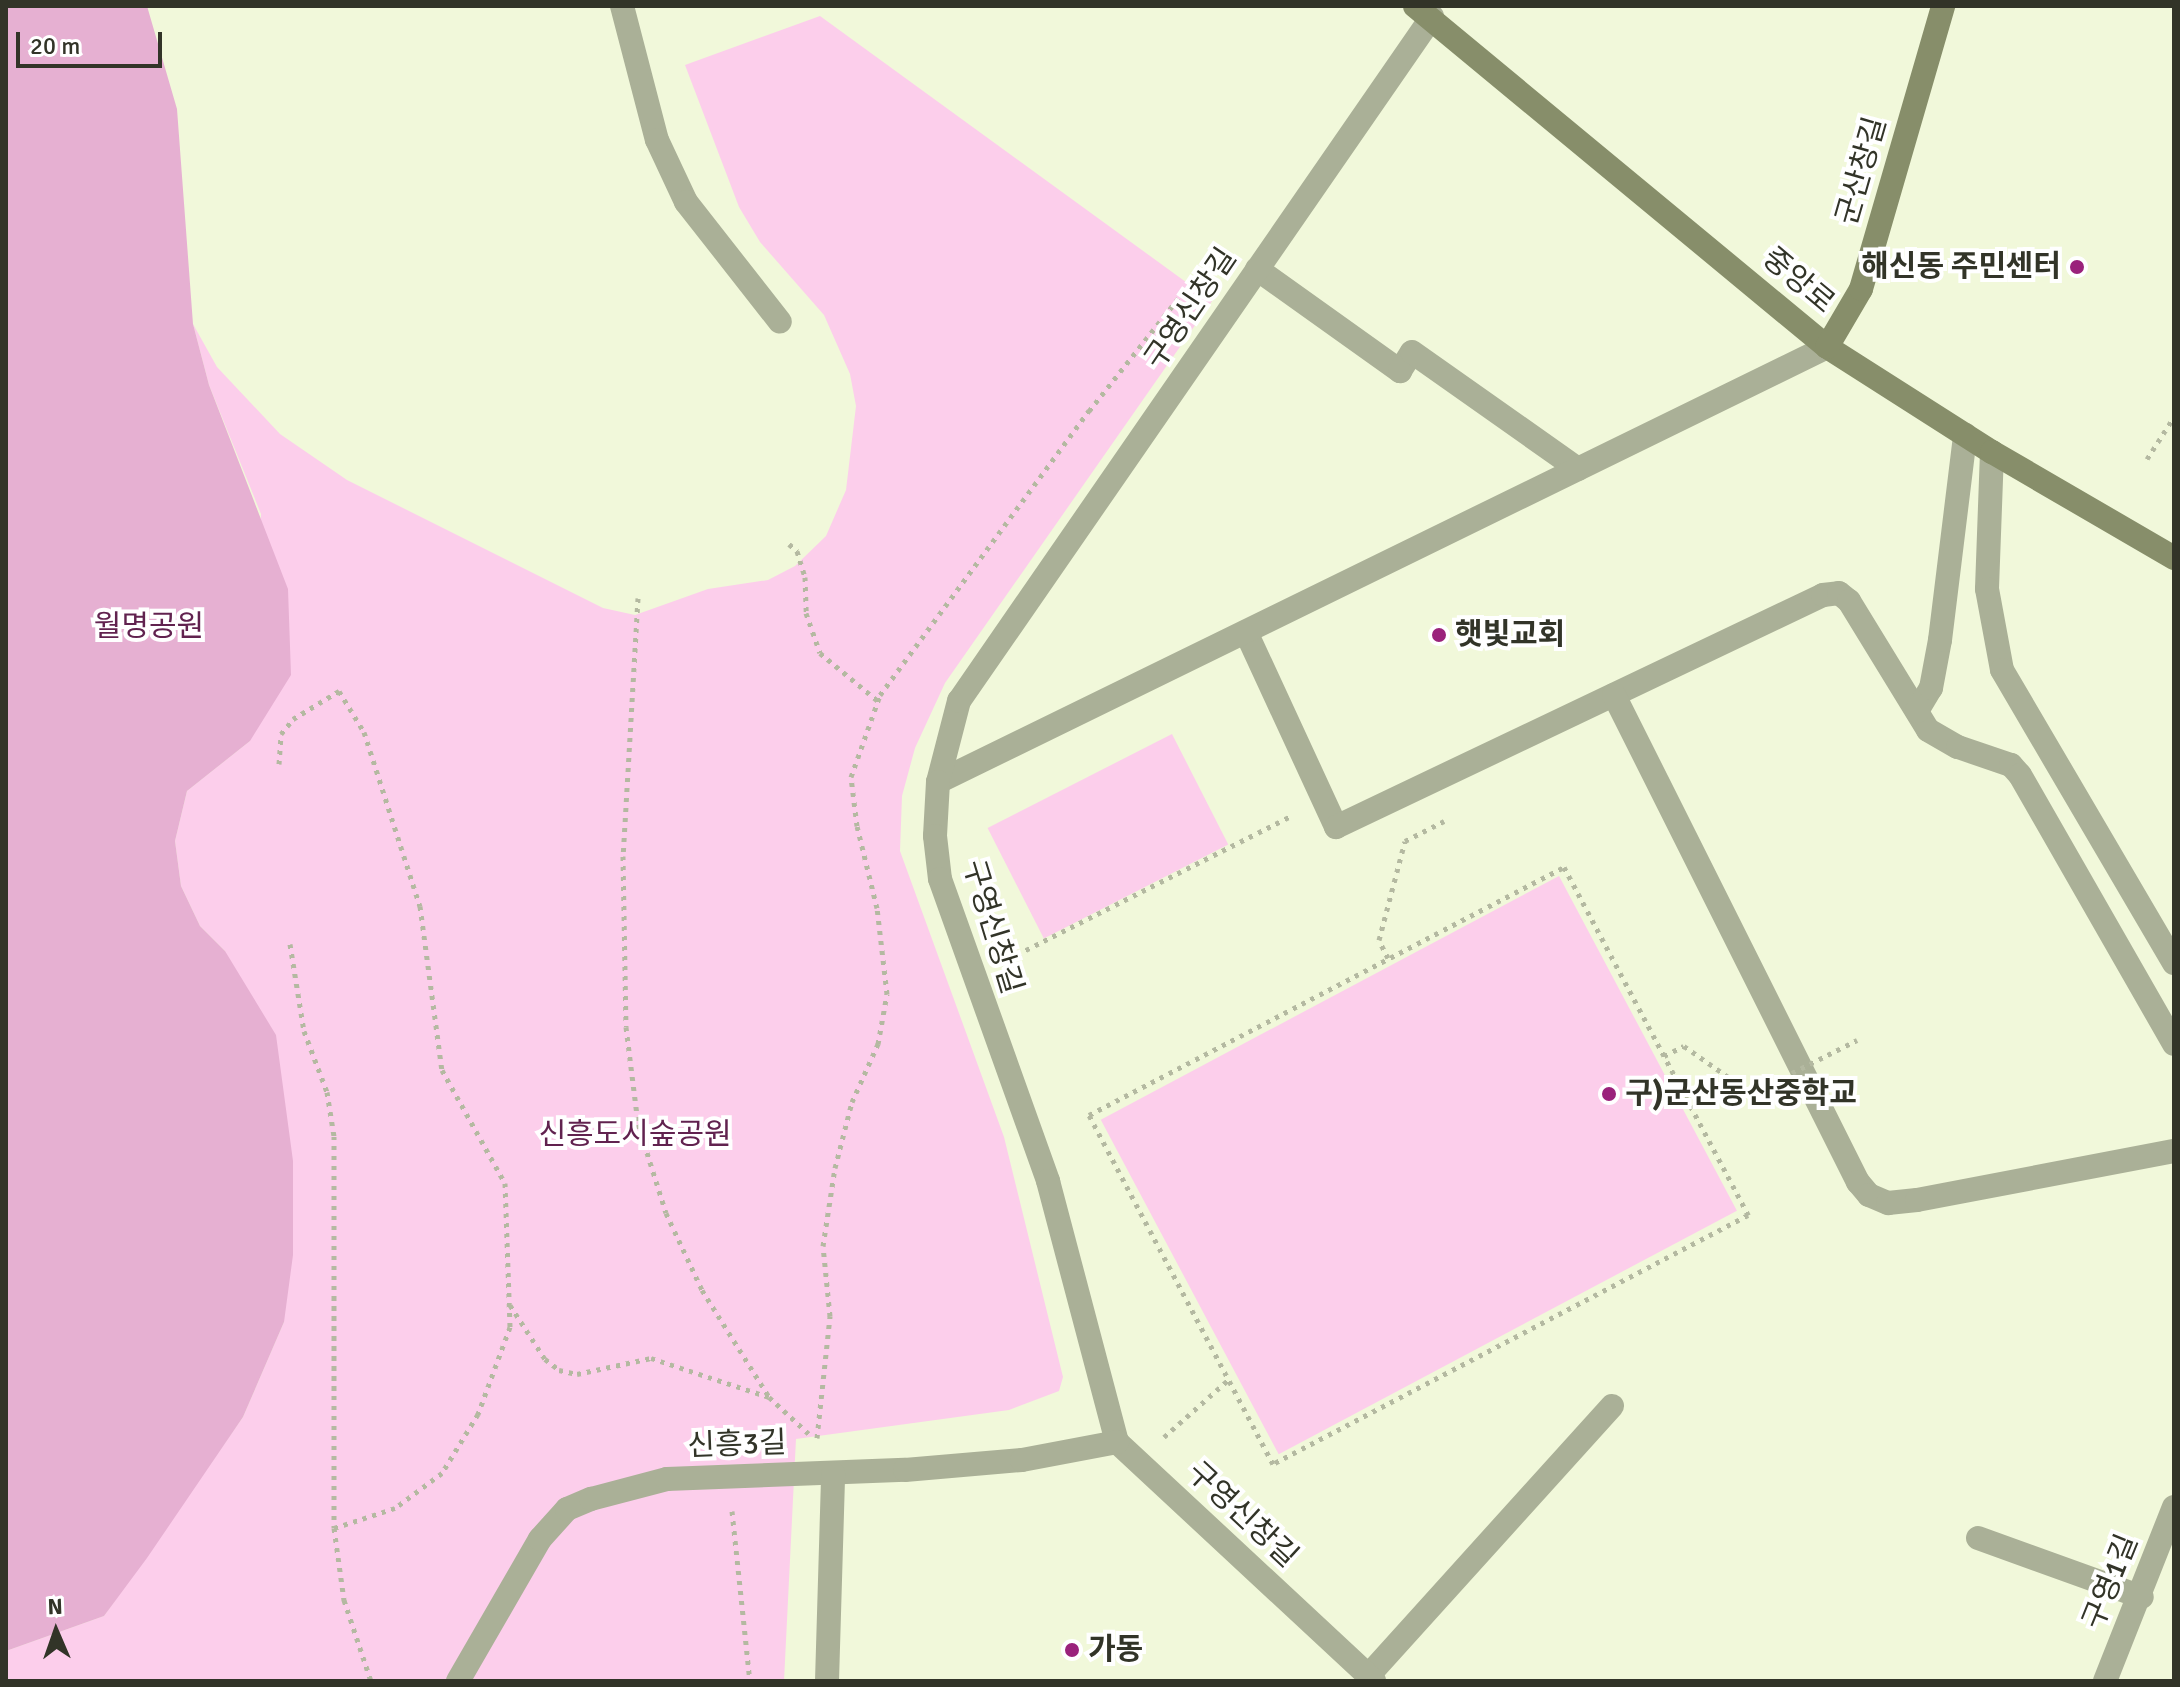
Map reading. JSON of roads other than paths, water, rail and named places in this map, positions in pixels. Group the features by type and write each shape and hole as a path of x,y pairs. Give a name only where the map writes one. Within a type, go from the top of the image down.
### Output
{"street":[{"path":"622,6 657,140 686,202 780,322"},
{"name":"군산창길","path":"1827,347 1861,289 1943,6"},
{"name":"중앙로","path":"1430,10 1827,347 1992,452 2174,558"},
{"name":"구영신창길","path":"1371,1678 1117,1442 1048,1181 940,879 935,836 938,782 959,701 1257,269 1430,10"},
{"path":"1257,269 1400,371 1412,352 1578,469"},
{"path":"938,782 1827,347"},
{"path":"1917,711 1931,688 1940,640 1965,435"},
{"path":"1992,452 1987,589 2002,670 2174,963"},
{"path":"1246,632 1336,827 1823,595 1839,593 1849,601 1934,735 2011,765 2020,775 2174,1044"},
{"path":"1614,695 1858,1182 1869,1195 1888,1203 1917,1200 2174,1151"},
{"path":"1371,1678 1612,1406"},
{"name":"신흥3길","path":"458,1681 540,1539 567,1509 646,1482 833,1474 1022,1460 1117,1442"},
{"path":"827,1681 833,1474"},
{"name":"구영1길","path":"2105,1681 2142,1597 2174,1507"},
{"path":"1978,1538 2142,1597"}],"place":[{"name":"해신동 주민센터","path":"2077,267"},
{"name":"햇빛교회","path":"1439,635"},
{"name":"구)군산동산중학교","path":"1609,1094"},
{"name":"가동","path":"1072,1650"}],"park label":[{"name":"월명공원","path":"149,627"},
{"name":"신흥도시숲공원","path":"635,1135"}]}
